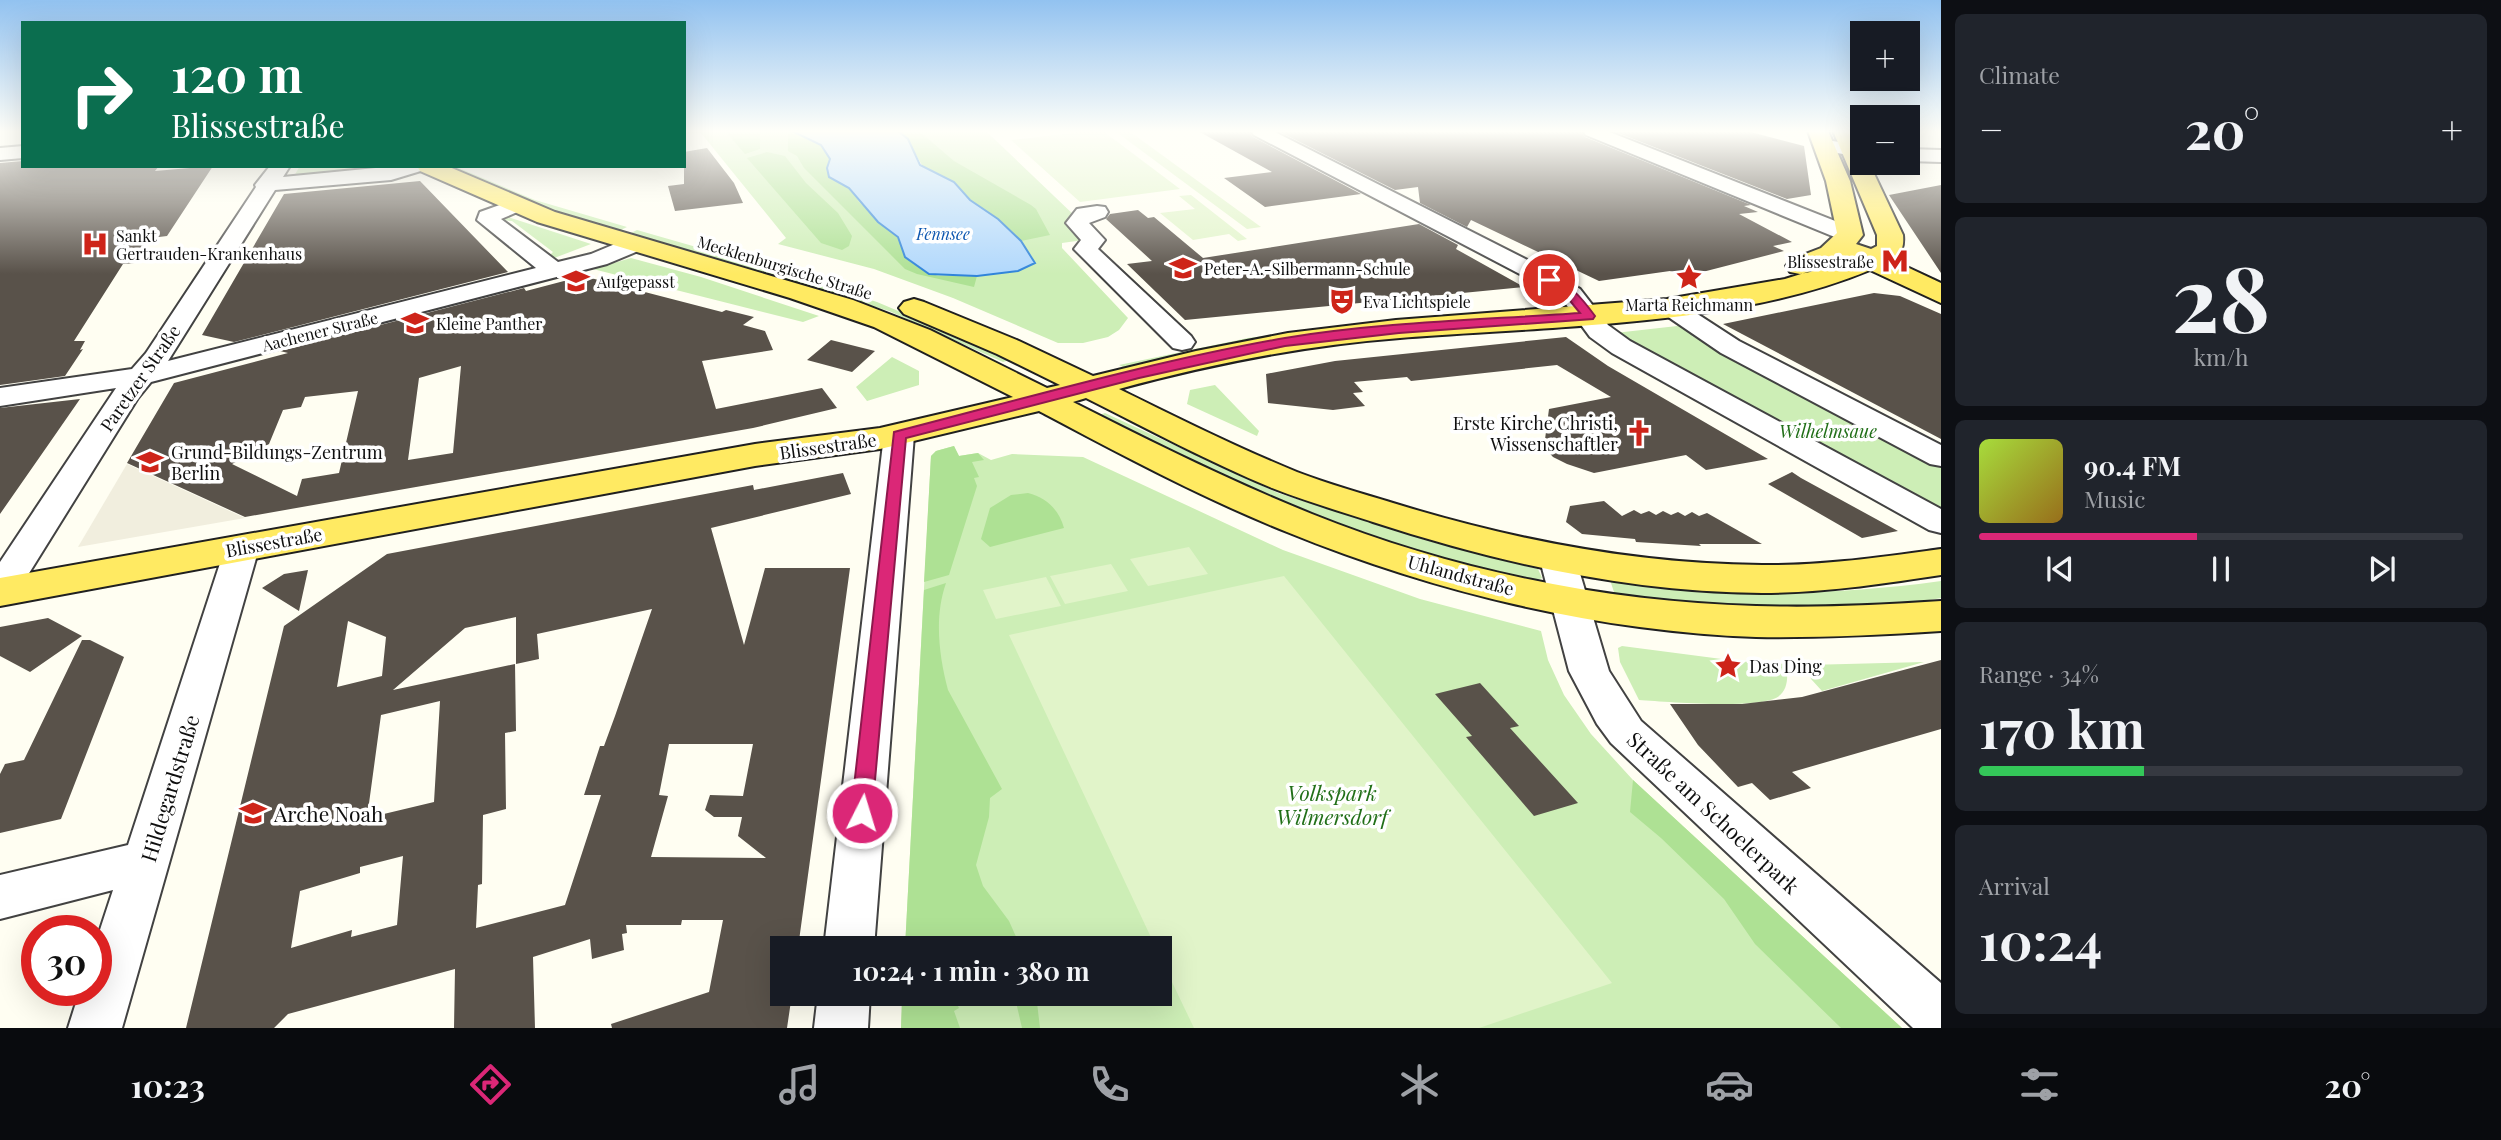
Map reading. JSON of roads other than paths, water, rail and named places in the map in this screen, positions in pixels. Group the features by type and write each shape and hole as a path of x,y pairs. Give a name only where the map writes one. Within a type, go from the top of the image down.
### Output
{"main road":[{"name":"Mecklenburgische Straße","path":"456,179 515,206 884,321 1040,386"},
{"name":"Mecklenburgische Straße","path":"501,179 575,206 854,286 940,318 1040,386"},
{"path":"1838,179 1846,240 1879,256 1941,293"},
{"path":"1860,179 1890,235 1891,244 1879,256"},
{"name":"Blissestraße","path":"0,591 755,455 1040,386 1090,387 1296,340 1585,310 1728,286 1801,266 1830,254 1846,240"},
{"name":"Blissestraße","path":"755,455 849,445 899,435 1040,386 1182,342 1377,319 1670,307 1772,290 1879,256"},
{"path":"1879,256 1941,274"},
{"name":"Uhlandstraße","path":"1040,386 1219,488 1324,532 1426,566 1570,601 1708,620 1765,624 1856,623 1941,616"},
{"name":"Uhlandstraße","path":"1090,387 1244,461 1310,489 1439,531 1558,560 1678,574 1764,579 1886,571 1941,562"}],"street":[{"name":"Paretzer Straße","path":"0,591 126,394 156,358 269,179"},
{"path":"265,185 334,179"},
{"path":"1354,179 1526,267 1567,291 1585,310 1599,331 1621,347 1941,523"},
{"path":"1708,179 1846,240"},
{"path":"515,206 492,214 488,220 555,271"},
{"path":"1097,212 1085,214 1077,223 1094,240 1085,249 1182,342"},
{"name":"Aachener Straße","path":"0,397 141,376 555,271 599,259 635,244"},
{"path":"1670,307 1730,347 1941,457"},
{"path":"850,936 899,435"},
{"name":"Hildegardstraße","path":"95,1028 242,548"},
{"name":"Straße am Schoelerpark","path":"1558,560 1589,671 1612,713 1626,732 1696,799 1941,1018"},
{"path":"0,897 147,861"},
{"path":"841,1028 844,1006"}],"water":[{"name":"Fennsee","path":"833,179 948,179 1021,241 1035,263 1018,271 977,276 929,274 905,257 898,237 878,222 849,188"}],"place":[{"name":"Sankt Gertrauden-Krankenhaus","path":"95,244"},
{"name":"Blissestraße","path":"1895,261"},
{"name":"Peter-A.-Silbermann-Schule","path":"1183,268"},
{"name":"Marta Reichmann","path":"1689,277"},
{"name":"Aufgepasst","path":"576,281"},
{"name":"Eva Lichtspiele","path":"1342,301"},
{"name":"Kleine Panther","path":"415,323"},
{"name":"Erste Kirche Christi, Wissenschaftler","path":"1639,433"},
{"name":"Grund-Bildungs-Zentrum Berlin","path":"150,462"},
{"name":"Das Ding","path":"1728,666"},
{"name":"Arche Noah","path":"253,813"}],"park label":[{"name":"Wilhelmsaue","path":"1828,431"},
{"name":"Volkspark Wilmersdorf","path":"1332,804"}]}
